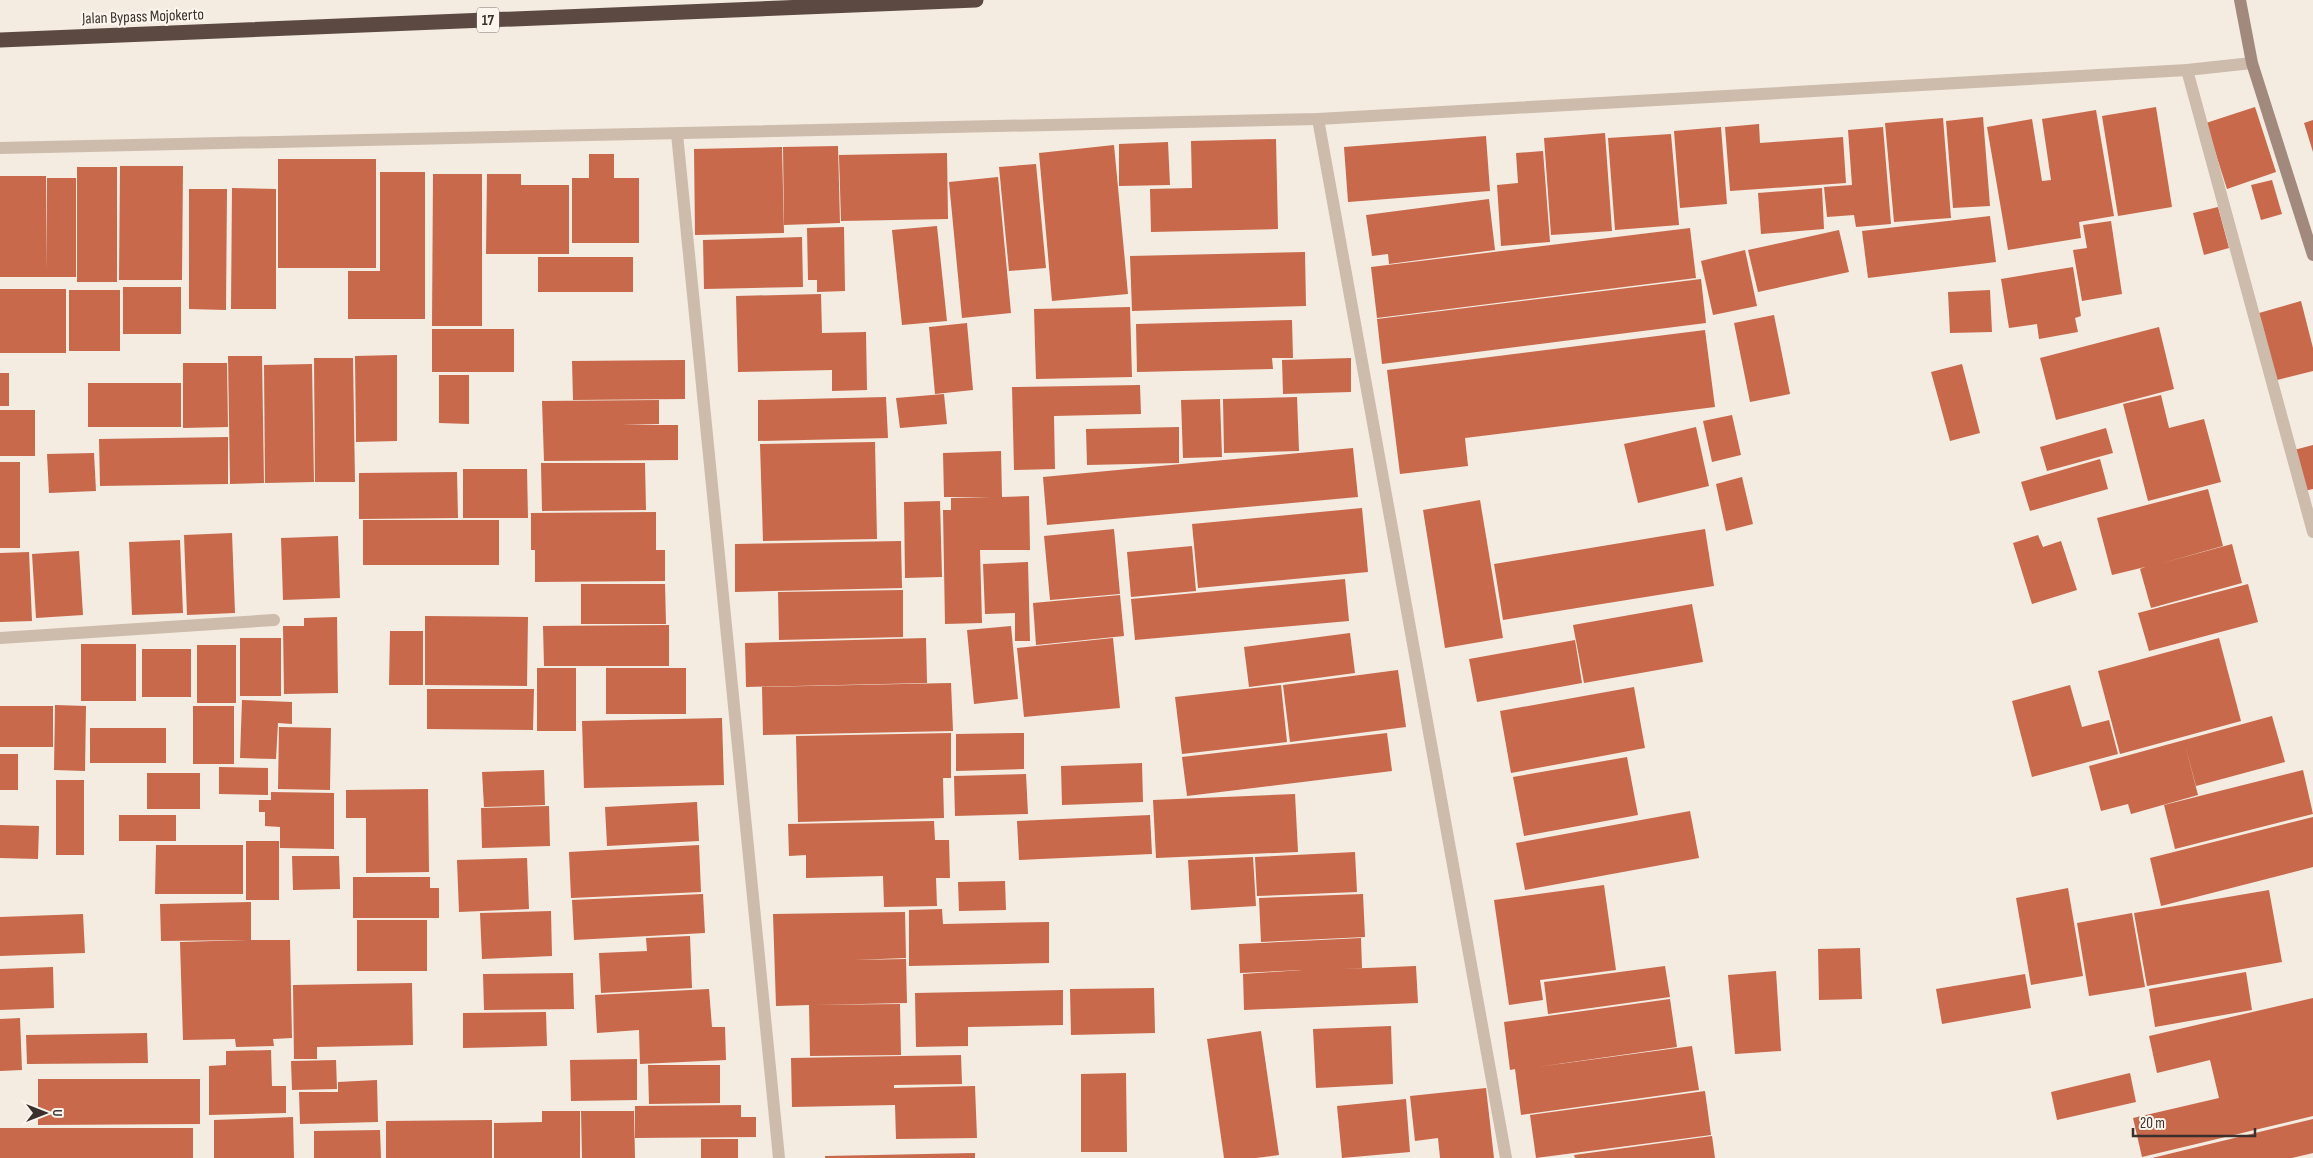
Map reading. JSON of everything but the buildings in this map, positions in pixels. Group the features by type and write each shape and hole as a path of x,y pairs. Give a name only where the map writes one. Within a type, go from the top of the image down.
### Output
{"highway":[{"name":"Jalan Bypass Mojokerto","path":"0,40 976,0"}],"street":[{"path":"2240,0 2252,63 2313,255"},
{"path":"0,148 1318,119 2187,70 2252,63"},
{"path":"2187,70 2313,532"},
{"path":"1318,119 1506,1158"},
{"path":"677,134 779,1158"},
{"path":"0,638 274,620"}]}
